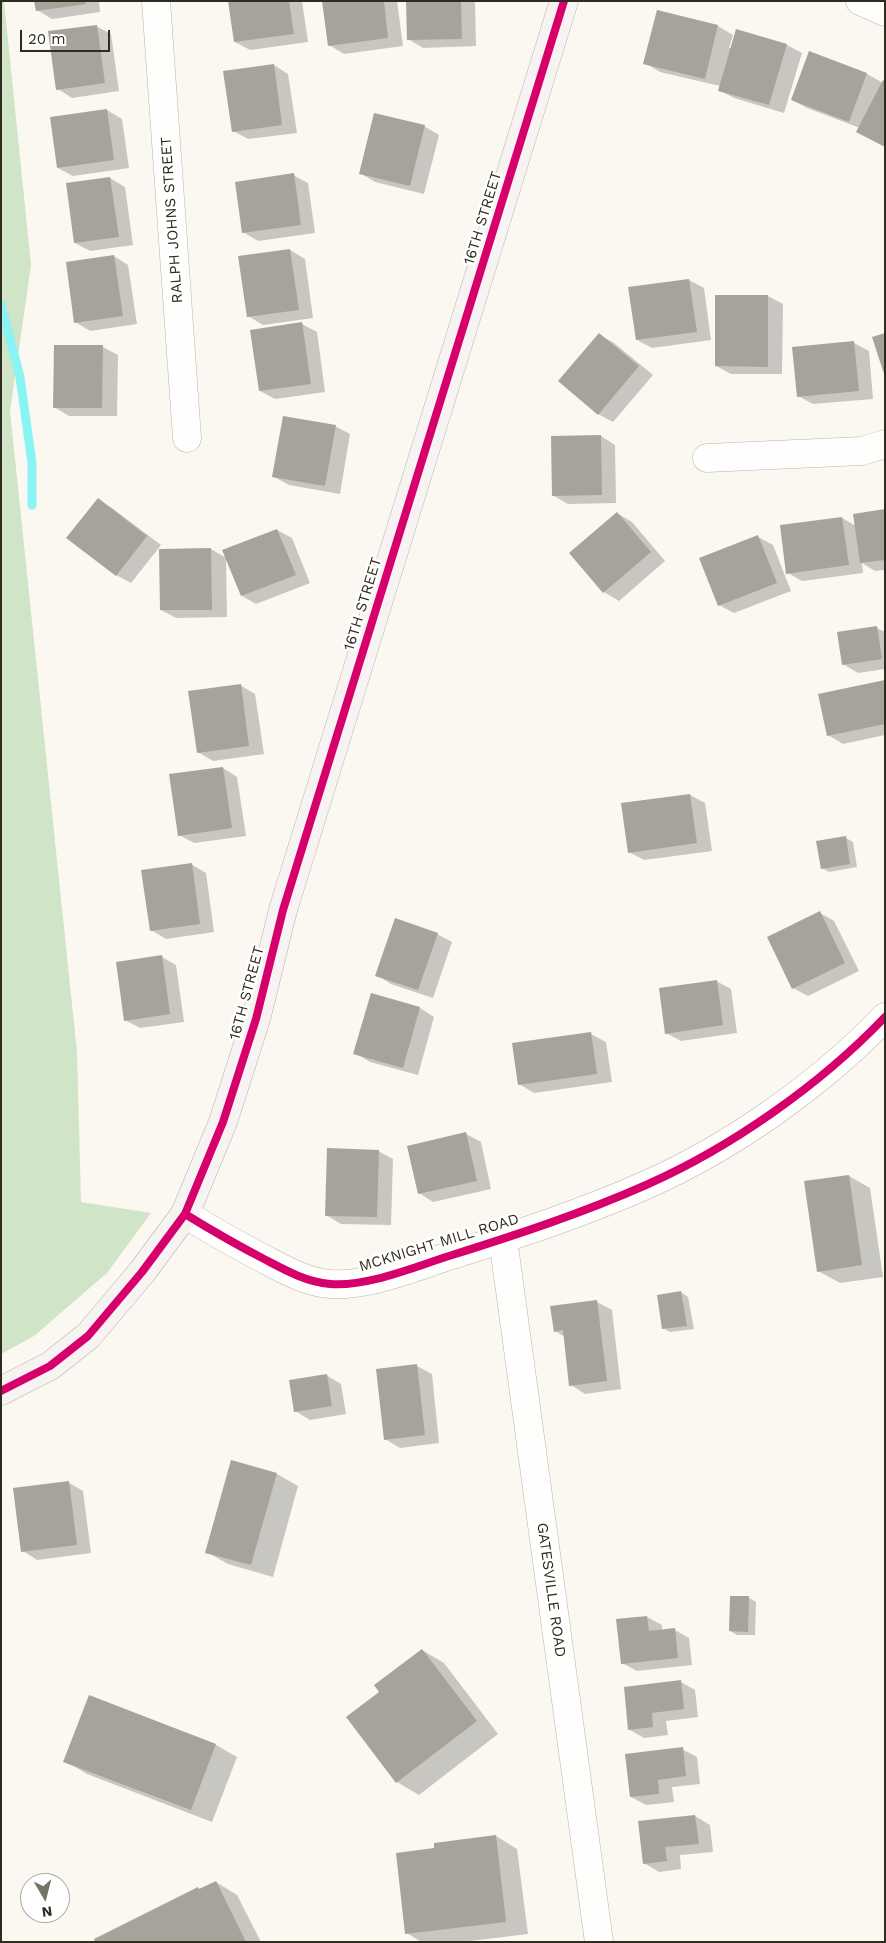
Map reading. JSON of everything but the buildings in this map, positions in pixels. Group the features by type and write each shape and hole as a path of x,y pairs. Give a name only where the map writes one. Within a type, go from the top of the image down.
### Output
{"street":[{"name":"RALPH JOHNS STREET","path":"156,1 187,438"},
{"name":"16TH STREET","path":"185,1214 223,1122 256,1018 283,910 564,1"},
{"path":"860,1 885,12"},
{"path":"707,458 862,451 885,444"},
{"name":"MCKNIGHT MILL ROAD","path":"185,1214 230,1242 300,1277 331,1284 360,1282 503,1239 647,1184 702,1156 744,1131 783,1104 862,1041 885,1017"},
{"path":"1,1392 50,1366 88,1336 142,1272 185,1214"},
{"name":"GATESVILLE ROAD","path":"503,1239 600,1942"}],"green space":[{"path":"1,1 4,1 31,265 10,411 77,1052 81,1202 151,1213 107,1273 34,1336 1,1354"}],"waterway":[{"path":"1,305 20,377 32,463 32,505"}],"cycle path":[{"path":"1,1391 50,1366 88,1336 142,1272 185,1214 223,1122 256,1019 283,910 564,1"},
{"path":"185,1214 272,1263 313,1281 344,1284 390,1275 574,1214 678,1170 743,1133 804,1090 860,1042 885,1017"}]}
